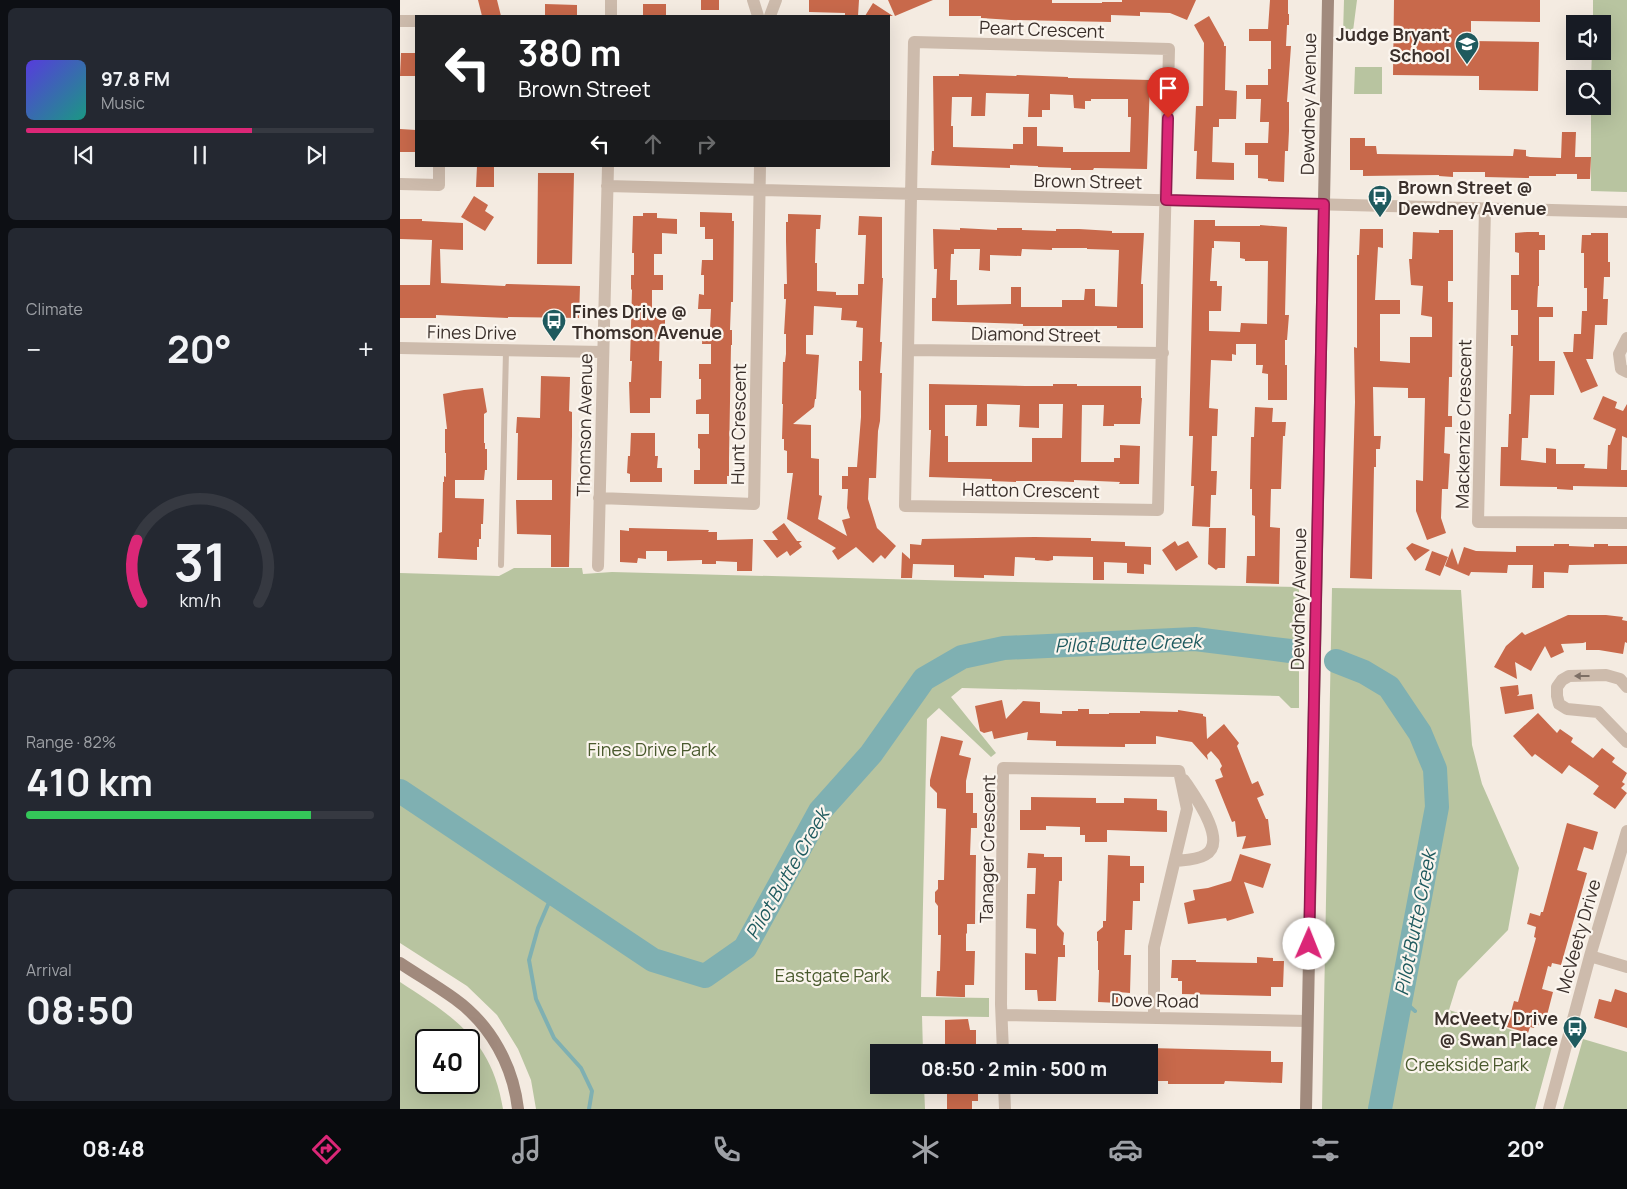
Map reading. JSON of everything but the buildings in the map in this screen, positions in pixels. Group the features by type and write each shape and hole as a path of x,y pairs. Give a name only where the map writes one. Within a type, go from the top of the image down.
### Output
{"street":[{"path":"610,15 611,0"},
{"path":"753,0 758,15"},
{"path":"770,15 776,0"},
{"name":"Dewdney Avenue","path":"1306,1109 1328,0"},
{"path":"400,21 415,21"},
{"name":"Peart Crescent","path":"911,194 914,42 1169,49 1166,200"},
{"path":"400,184 438,185 439,167"},
{"name":"Thomson Avenue","path":"598,566 608,167"},
{"path":"759,190 760,167"},
{"name":"Brown Street","path":"607,186 1627,212"},
{"name":"Hunt Crescent","path":"600,498 754,504 759,190"},
{"name":"Hatton Crescent","path":"911,194 905,506 1158,510 1166,200"},
{"name":"Mackenzie Crescent","path":"1485,208 1478,522 1627,523"},
{"path":"1627,338 1619,354 1621,369 1627,372"},
{"name":"Fines Drive","path":"400,348 603,352"},
{"name":"Diamond Street","path":"908,350 1163,353"},
{"path":"1627,687 1620,679 1606,675 1569,676 1562,680 1557,687 1559,704 1567,709 1598,712 1627,742"},
{"name":"Tanager Crescent","path":"1002,1015 1003,768 1179,771"},
{"path":"1175,861 1205,856 1213,849 1214,842 1210,823 1179,771"},
{"path":"1154,1018 1154,947 1186,809 1179,771"},
{"name":"McVeety Drive","path":"1549,1109 1590,956 1627,832"},
{"path":"1590,956 1627,967"},
{"path":"400,963 456,999 490,1033 511,1073 518,1109"},
{"path":"1002,1015 1003,1044"},
{"name":"Dove Road","path":"1002,1015 1307,1021"},
{"path":"1004,1094 1005,1109"}],"lane":[{"path":"501,565 506,351"}],"green space":[{"path":"1344,0 1357,0 1353,31 1343,34"},
{"path":"1593,0 1627,0 1627,192 1591,191 1591,115 1611,115 1611,70 1591,70 1592,60 1611,60 1611,15 1593,15"},
{"path":"1355,67 1382,67 1382,94 1354,94"},
{"path":"514,568 582,568 583,574 612,572 1299,587 1299,708 1291,708 1279,696 962,688 951,697 996,753 991,757 939,708 927,719 921,997 989,998 989,1017 922,1016 923,1044 870,1044 870,1094 924,1094 925,1109 536,1109 531,1080 518,1049 497,1015 467,986 400,943 400,573 499,576"},
{"name":"Creekside Park","path":"1332,588 1461,590 1472,745 1482,784 1519,868 1508,930 1458,981 1449,1010 1553,1043 1535,1109 1322,1109"},
{"path":"400,982 437,1007 464,1029 415,1029 415,1094 480,1094 480,1048 490,1065 498,1085 503,1109 400,1109"},
{"path":"1583,1039 1627,1052 1627,1109 1563,1109"}],"waterway":[{"name":"Pilot Butte Creek","path":"400,791 653,960 705,976 745,948 820,811 871,754 924,679 962,657 1004,648 1195,639 1290,651"},
{"name":"Pilot Butte Creek","path":"1336,661 1364,672 1389,687 1420,733 1435,769 1437,807 1380,1109"},
{"name":"Pilot Butte Creek","path":"918,687 927,688"},
{"path":"553,893 538,928 529,960 536,999 554,1038 581,1068 592,1091 589,1109"},
{"path":"1402,991 1406,1002 1415,1011"}],"place":[{"name":"Judge Bryant School","path":"1467,65"},
{"name":"Brown Street @ Dewdney Avenue","path":"1380,218"},
{"name":"Fines Drive @ Thomson Avenue","path":"554,342"},
{"name":"McVeety Drive @ Swan Place","path":"1575,1049"}],"route":[{"path":"1168,118 1166,200 1324,204 1309,944"}],"park label":[{"name":"Fines Drive Park","path":"652,749"},
{"name":"Eastgate Park","path":"832,975"}]}
